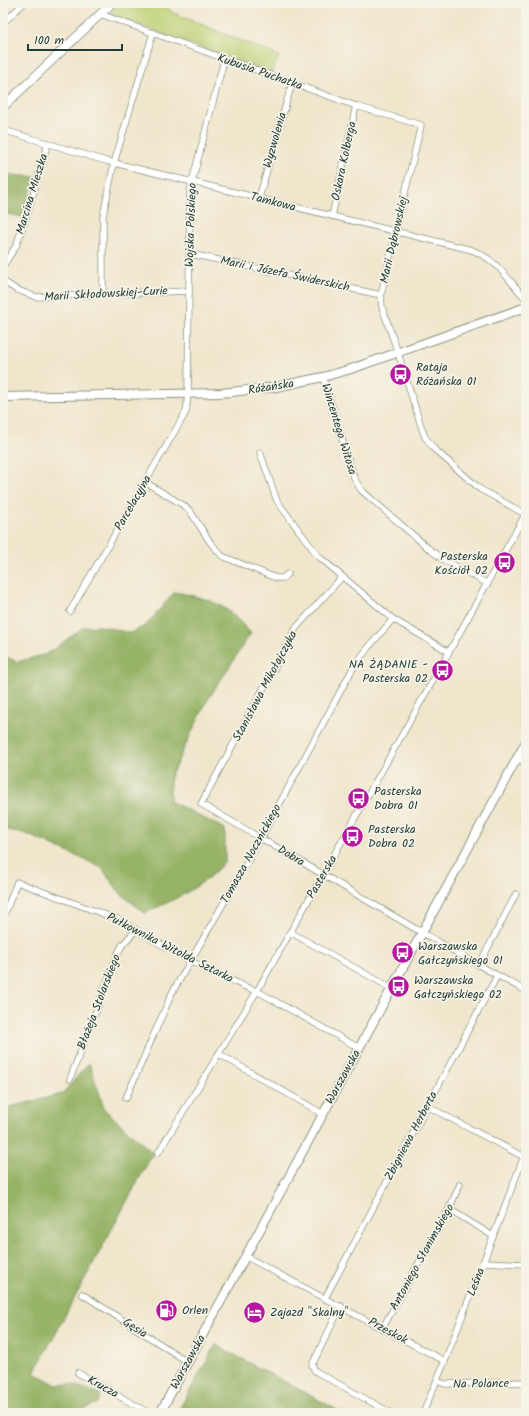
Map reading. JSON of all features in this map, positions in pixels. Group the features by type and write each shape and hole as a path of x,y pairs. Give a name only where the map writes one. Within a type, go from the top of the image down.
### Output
{"street":[{"path":"3,23 24,3"},
{"path":"3,107 112,3"},
{"name":"Kubusia Puchatka","path":"100,14 224,60 356,106 421,125"},
{"path":"103,294 103,216 114,163 153,33"},
{"name":"Wojska Polskiego","path":"188,394 192,182 224,60"},
{"name":"Wyzwolenia","path":"259,198 292,83"},
{"name":"Oskara Kolberga","path":"332,216 356,106"},
{"name":"Marii Dąbrowskiej","path":"421,125 381,295 382,307 422,429 429,442 439,454 480,489 526,514"},
{"name":"Tamkowa","path":"3,130 114,163 472,250 485,256 502,271 526,299"},
{"name":"Marcina Mieszka","path":"3,266 16,246 48,143"},
{"name":"Marii i Józefa Świderskich","path":"190,256 195,255 381,295"},
{"name":"Marii Skłodowskiej-Curie","path":"3,280 15,289 36,297 189,291"},
{"name":"Różańska","path":"3,397 221,393 276,387 323,377 398,353 526,307"},
{"name":"Wincentego Witosa","path":"323,377 354,478 361,490 441,558 488,584"},
{"name":"Parcelacyjna","path":"70,610 186,412 188,394"},
{"path":"260,452 277,501 313,550 342,577 393,619 450,652"},
{"path":"145,482 183,505 190,511 210,542 222,556 276,578 283,578 288,574"},
{"name":"Pasterska","path":"158,1153 257,991 324,875 526,514"},
{"name":"Stanisława Mikołajczyka","path":"201,804 296,628 342,577"},
{"name":"Tomasza Nocznickiego","path":"126,1098 172,993 261,838 353,668 366,649 393,619"},
{"name":"Warszawska","path":"160,1413 526,742"},
{"path":"517,758 526,762"},
{"name":"Dobra","path":"201,804 421,933 526,991"},
{"name":"Pułkownika Witolda Sztarka","path":"3,918 17,882 117,919 190,961 257,991 358,1048"},
{"path":"479,965 516,894"},
{"name":"Błażeja Stolarskiego","path":"70,1079 119,951 123,944 136,930"},
{"path":"290,932 391,988"},
{"name":"Zbigniewa Herberta","path":"325,1298 497,976"},
{"path":"219,1054 323,1114"},
{"path":"427,1106 525,1154"},
{"name":"Leśna","path":"423,1413 445,1361 525,1154"},
{"name":"Antoniego Słonimskiego","path":"382,1329 449,1209 460,1184"},
{"path":"449,1209 493,1236"},
{"name":"Przeskok","path":"246,1256 445,1361"},
{"path":"483,1262 526,1264"},
{"name":"Gęsia","path":"82,1294 188,1362"},
{"path":"341,1306 312,1365 316,1371 391,1413"},
{"name":"Krucza","path":"78,1373 149,1413"},
{"name":"Na Polance","path":"437,1381 445,1384 526,1382"}],"green space":[{"path":"120,3 162,3 173,13 279,56 271,73 114,16 110,13"},
{"path":"3,174 36,177 22,217 3,213"},
{"path":"175,592 218,604 231,613 251,633 207,701 170,777 170,801 225,829 225,861 207,878 188,892 145,913 120,893 101,867 24,833 8,830 3,832 3,655 17,662 47,654 84,627 100,626 130,633 145,626"},
{"path":"89,1063 105,1110 153,1153 34,1373 57,1385 71,1384 101,1394 98,1403 74,1413 3,1413 3,1112 6,1108 62,1094"},
{"path":"216,1345 343,1413 226,1413 218,1408 215,1413 177,1413"}],"place":[{"name":"Rataja Różańska 01","path":"400,374"},
{"name":"Pasterska Kościół 02","path":"504,563"},
{"name":"NA ŻĄDANIE - Pasterska 02","path":"443,671"},
{"name":"Pasterska Dobra 01","path":"358,798"},
{"name":"Pasterska Dobra 02","path":"352,836"},
{"name":"Warszawska Gałczyńskiego 01","path":"403,953"},
{"name":"Warszawska Gałczyńskiego 02","path":"399,987"},
{"name":"Orlen","path":"167,1310"},
{"name":"Zajazd \"Skalny\"","path":"254,1312"}]}
